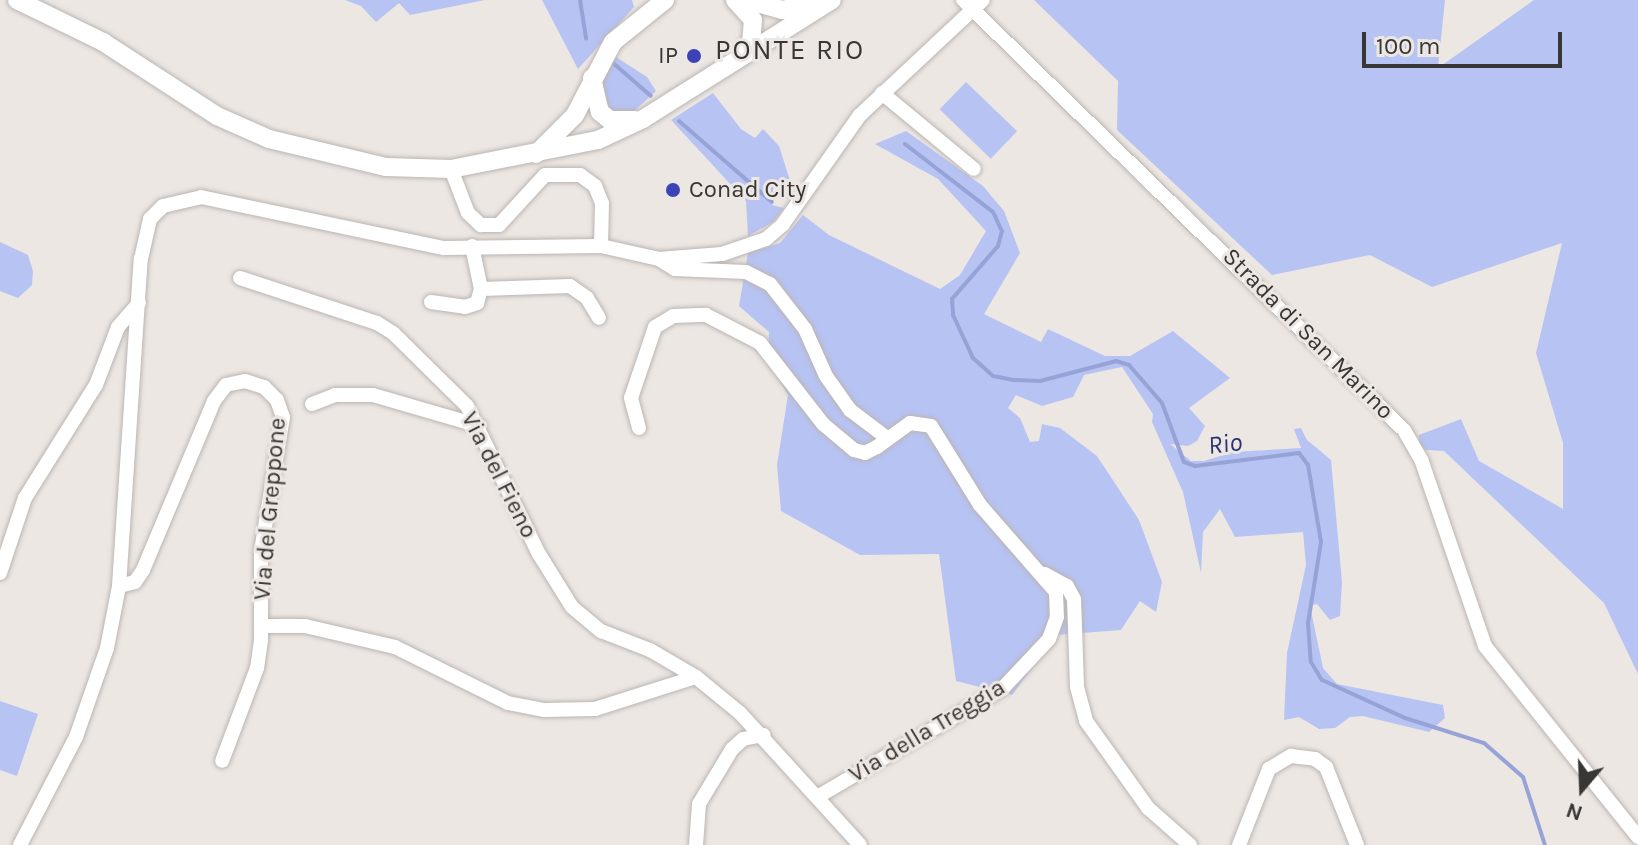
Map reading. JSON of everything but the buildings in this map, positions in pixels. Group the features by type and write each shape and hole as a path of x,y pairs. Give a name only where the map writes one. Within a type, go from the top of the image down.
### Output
{"main road":[{"path":"17,0 103,42 217,116 269,139 386,167 451,169 534,156 598,140 643,119 832,0"},
{"path":"534,156 575,115 591,75 613,42 665,0"},
{"path":"735,0 753,20 754,31 738,60"},
{"path":"747,0 783,10 822,0"},
{"path":"591,75 593,101 600,112 621,122 643,119"},
{"path":"575,115 586,135 598,140"}],"street":[{"path":"20,845 76,737 107,648 119,586 139,303 150,219 180,199 201,197 417,244 601,246 659,259 722,254 766,239 882,93 973,3"},
{"name":"Strada di San Marino","path":"973,3 1404,430 1421,459 1485,646 1638,837"},
{"path":"882,93 974,169"},
{"path":"451,169 468,213 481,225 499,225 545,175 580,175 595,186 602,203 601,246"},
{"path":"431,302 465,307 477,303 481,289 472,246"},
{"path":"659,259 675,269 746,272 770,284 805,329 826,376 850,410 887,438"},
{"name":"Via del Fieno","path":"240,278 377,323 467,406 480,426 539,554 572,607 601,631 650,650 696,677 764,735"},
{"path":"481,289 570,286 587,298 599,318"},
{"path":"0,573 25,498 96,385 118,327 139,303"},
{"name":"Via della Treggia","path":"639,428 631,398 655,327 673,316 706,315 760,343 823,424 854,450 865,453 910,423 931,426 980,505 1044,574 1056,592 1057,617 1036,658 1003,688 819,796"},
{"name":"Via del Greppone","path":"119,586 135,582 143,570 214,401 226,385 245,381 277,400 283,417 268,483 257,668 222,761"},
{"path":"312,404 335,395 373,395 480,426"},
{"path":"1044,574 1067,586 1074,599 1077,687 1086,721 1148,808 1190,845"},
{"path":"261,626 305,626 395,647 508,703 544,710 595,709 696,677"},
{"path":"696,845 699,804 732,749 743,739 764,735"},
{"name":"Via della Treggia","path":"764,735 860,845"},
{"path":"1239,845 1269,769 1291,756 1315,759 1326,767 1357,845"}],"shaded area":[{"path":"345,0 485,0 410,15 399,3 376,22 361,6"},
{"path":"542,0 632,0 634,7 578,69"},
{"path":"1034,0 1445,0 1438,68 1534,0 1638,0 1638,674 1604,603 1444,451 1425,450 1419,443 1419,435 1461,419 1479,461 1563,509 1563,443 1536,353 1562,243 1432,287 1370,255 1272,275 1117,130 1118,81"},
{"path":"616,57 647,77 656,91 631,114 609,114 598,89"},
{"path":"966,82 1017,131 991,159 940,109"},
{"path":"713,93 741,129 755,138 763,129 779,146 794,193 789,199 774,197 772,205 784,208 773,222 748,236 746,201 671,120"},
{"path":"906,131 983,186 1004,211 1020,253 984,314 1041,342 1048,329 1105,356 1130,356 1173,331 1230,378 1189,408 1205,426 1197,441 1188,446 1170,444 1191,461 1204,461 1233,452 1301,448 1294,429 1301,428 1307,440 1331,460 1342,582 1340,616 1330,620 1317,604 1310,606 1323,668 1337,684 1443,705 1445,718 1429,732 1363,716 1350,717 1335,728 1319,729 1299,717 1284,720 1287,653 1306,565 1303,532 1235,537 1220,509 1203,532 1201,573 1183,492 1152,422 1153,414 1122,367 1084,375 1073,397 1042,406 1016,395 1008,408 1020,418 1030,442 1039,441 1042,424 1060,428 1097,456 1139,520 1162,582 1156,612 1140,601 1121,630 1056,635 1012,695 956,681 939,554 860,555 781,511 777,465 788,395 768,360 769,332 739,306 748,253 780,243 803,215 829,235 940,289 960,275 986,231 938,179 875,144"},
{"path":"0,242 28,255 33,271 32,285 18,298 0,291"},
{"path":"0,701 38,714 17,776 0,770"}],"waterway":[{"name":"Rio","path":"580,0 586,39"},
{"name":"Rio","path":"613,63 651,96"},
{"name":"Rio","path":"679,121 772,202"},
{"name":"Rio","path":"905,144 993,212 1002,231 998,246 952,299 953,315 973,358 993,376 1014,380 1040,381 1116,361 1129,365 1162,403 1184,462 1195,466 1299,453 1308,465 1321,542 1308,623 1311,662 1322,680 1405,718 1484,743 1523,777 1545,845"}],"place":[{"name":"IP","path":"694,56"},
{"name":"Conad City","path":"673,190"}],"district":[{"name":"PONTE RIO","path":"790,50"}]}
